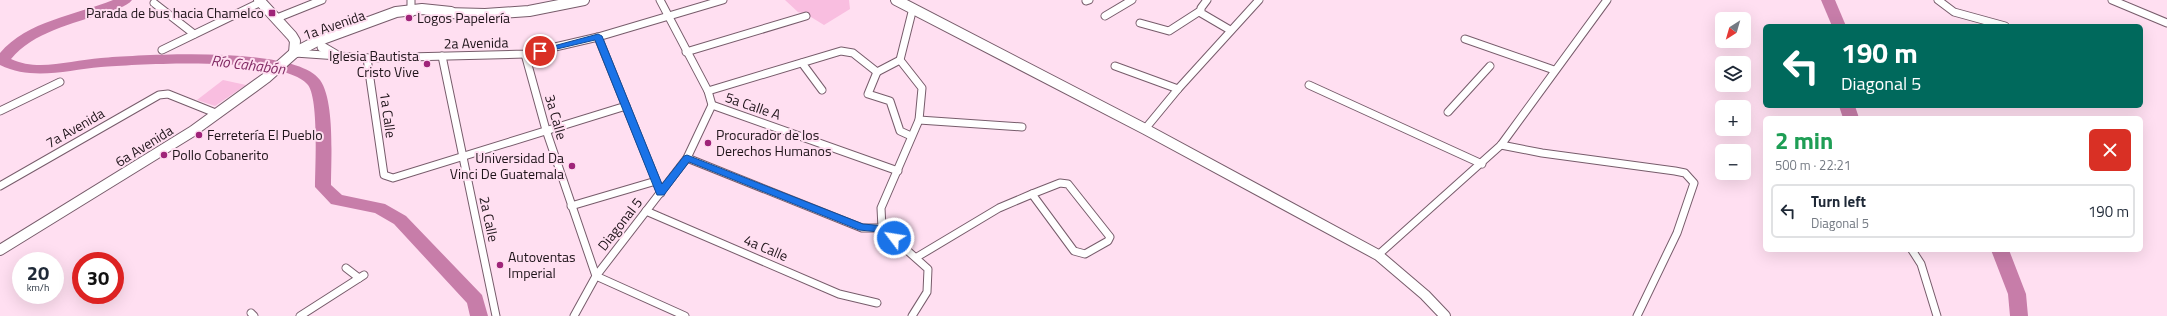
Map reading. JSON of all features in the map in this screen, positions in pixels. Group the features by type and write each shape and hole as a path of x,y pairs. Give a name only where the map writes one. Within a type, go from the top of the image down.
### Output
{"main road":[{"name":"1a Avenida","path":"292,56 317,42 396,12 411,8 485,14 529,11 584,0"},
{"path":"896,0 1145,129 1378,255 1425,295 1446,316"},
{"path":"260,1 277,18 294,40 292,56"},
{"name":"1a Avenida","path":"292,56 322,47 399,16 411,8"},
{"name":"6a Avenida","path":"0,250 138,166 218,114 266,78 292,56"}],"street":[{"path":"277,18 322,0"},
{"path":"660,0 686,52 708,91 712,105"},
{"name":"2a Avenida","path":"292,56 367,58 525,54 598,36 723,0"},
{"path":"1104,16 1132,0"},
{"path":"1140,23 1169,31 1200,11 1207,0"},
{"path":"1145,129 1230,30 1259,0"},
{"path":"1378,255 1482,164 1500,145 1607,0"},
{"path":"1938,0 1954,12 1998,24"},
{"path":"2112,0 2167,23"},
{"path":"162,50 260,1"},
{"path":"154,3 194,34"},
{"path":"911,136 900,131 896,124 894,106 888,100 868,94 877,72 900,60 914,8"},
{"path":"1200,11 1204,16 1230,30"},
{"path":"686,52 806,16"},
{"path":"598,36 661,193"},
{"path":"1465,39 1554,70"},
{"path":"322,47 338,57"},
{"path":"708,91 840,51 853,53 877,72"},
{"name":"3a Calle","path":"525,54 546,130 596,276"},
{"name":"2a Calle","path":"442,56 496,316"},
{"name":"1a Calle","path":"367,58 384,175 393,178 462,156"},
{"path":"882,228 881,208 919,120 922,88 900,60"},
{"path":"802,63 822,90"},
{"path":"1115,66 1178,89"},
{"path":"1448,112 1490,66"},
{"path":"0,111 60,82"},
{"path":"1309,85 1482,164"},
{"name":"7a Avenida","path":"0,186 164,93 218,114"},
{"name":"Diagonal 5","path":"574,316 596,276 687,158 712,105"},
{"name":"5a Calle A","path":"712,105 898,171"},
{"path":"462,156 626,106"},
{"path":"919,120 1022,127"},
{"path":"1500,145 1542,153 1675,171 1685,173 1694,182 1677,233 1637,316"},
{"path":"687,158 862,228 882,228 917,257 928,269 927,292 912,316"},
{"path":"571,206 656,180"},
{"path":"917,257 999,208 1060,182 1068,184 1110,237 1108,241 1085,254 1074,251 1032,194"},
{"name":"4a Calle","path":"646,212 839,294 877,302"},
{"path":"1913,252 1921,264 1937,316"},
{"path":"300,316 361,276 346,268"},
{"path":"596,276 685,316"}],"shaded area":[{"path":"785,0 849,0 850,9 824,25 806,14 798,12"},
{"path":"223,80 246,85 215,106 197,100"}],"waterway":[{"name":"Río Cahabón","path":"125,0 40,31 24,39 11,49 2,60 14,66 29,69 51,69 128,61 184,59 217,60 278,66 300,72 314,82 318,90 323,133 323,187 337,200 379,208 400,220 476,300 479,316"},
{"path":"1828,0 1838,24"},
{"path":"1848,108 1850,116"},
{"path":"2001,252 2017,294 2019,316"}],"place":[{"name":"Parada de bus hacia Chamelco","path":"272,13"},
{"name":"Logos Papelería","path":"409,18"},
{"name":"Iglesia Bautista Cristo Vive","path":"427,64"},
{"name":"Ferretería El Pueblo","path":"199,135"},
{"name":"Procurador de los Derechos Humanos","path":"708,143"},
{"name":"Pollo Cobanerito","path":"164,155"},
{"name":"Universidad Da Vinci De Guatemala","path":"572,166"},
{"name":"Autoventas Imperial","path":"500,265"}],"route":[{"path":"540,51 598,36 661,193 687,158 862,228 882,228 894,238"}]}
